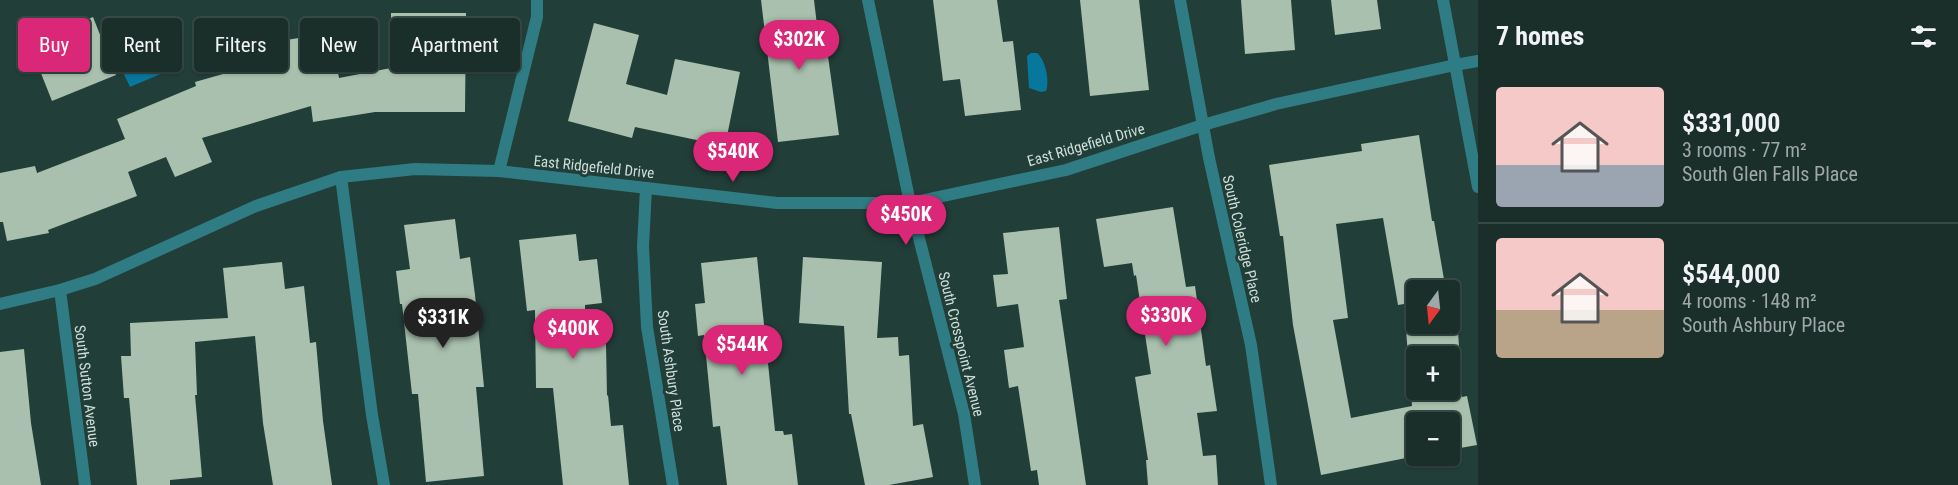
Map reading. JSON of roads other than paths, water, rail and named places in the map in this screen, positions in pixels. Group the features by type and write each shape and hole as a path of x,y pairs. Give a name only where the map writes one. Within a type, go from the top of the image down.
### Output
{"street":[{"path":"499,171 537,17 537,0"},
{"name":"South Crosspoint Avenue","path":"868,0 910,203 964,414 975,485"},
{"name":"South Coleridge Place","path":"1180,0 1203,125 1251,345 1272,485"},
{"path":"1443,0 1478,187"},
{"name":"East Ridgefield Drive","path":"0,304 95,279 256,206 341,177 416,169 499,171 777,203 910,203 1066,170 1203,125 1276,104 1478,61"},
{"path":"341,177 372,415 384,485"},
{"name":"South Ashbury Place","path":"646,188 643,246 647,327 673,485"},
{"name":"South Sutton Avenue","path":"60,290 85,485"}],"water":[{"path":"1037,53 1044,65 1047,76 1046,91 1041,92 1029,88 1027,56"},
{"path":"123,72 165,72 130,87"}]}
